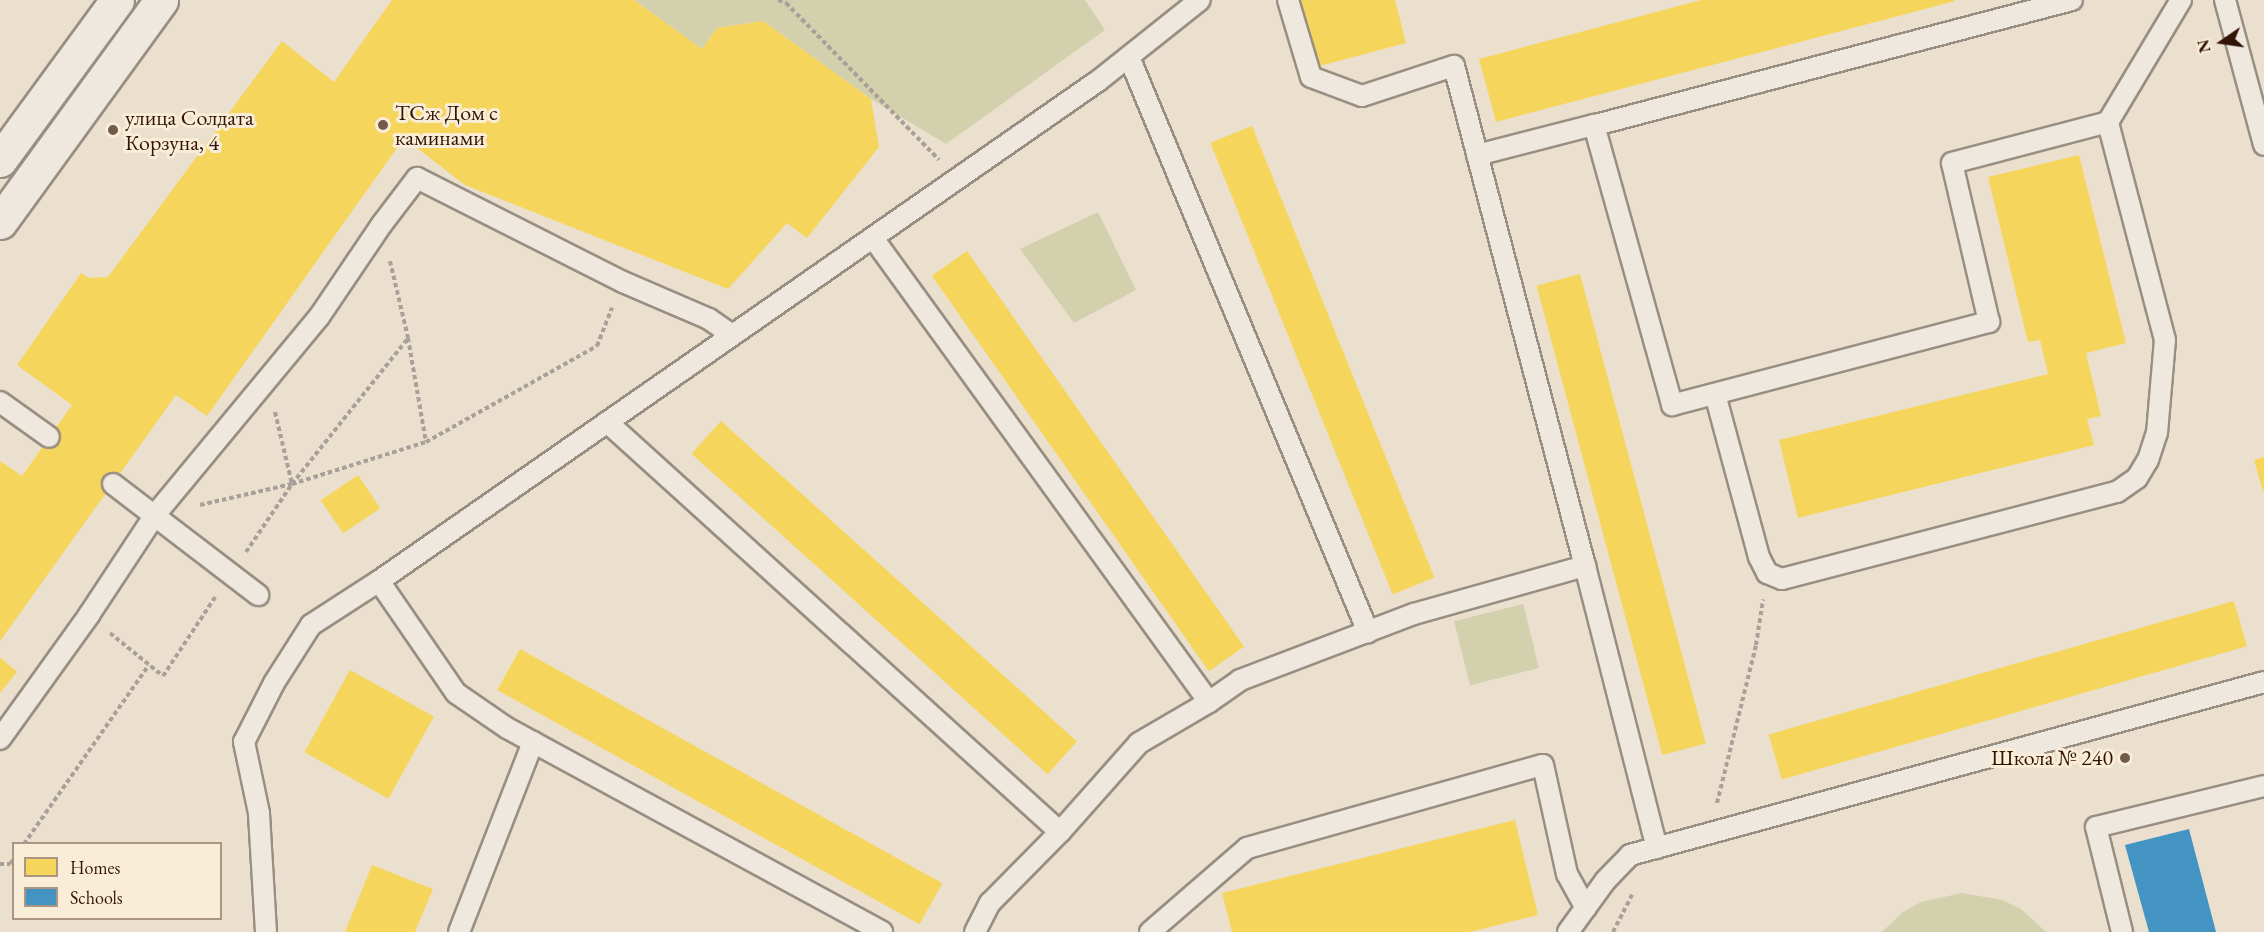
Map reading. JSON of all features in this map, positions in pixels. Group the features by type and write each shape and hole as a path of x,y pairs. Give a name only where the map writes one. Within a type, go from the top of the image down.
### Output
{"street":[{"path":"0,160 117,0"},
{"path":"0,222 161,0"}],"lane":[{"path":"267,932 259,813 244,742 274,683 311,625 379,581 1098,81 1200,0"},
{"path":"1288,0 1311,77 1362,96 1454,66 1657,848"},
{"path":"1477,155 2072,0"},
{"path":"1594,124 1672,405 1989,322 1952,163 2108,122 2181,0"},
{"path":"2225,0 2264,144"},
{"path":"1129,57 1368,632"},
{"path":"1715,394 1759,557 1767,573 1782,579 2117,492 2137,478 2148,460 2157,433 2165,340 2108,122"},
{"path":"0,739 89,615 155,515 319,318 381,224 417,178 622,282 709,319 732,335"},
{"path":"873,238 1209,702"},
{"path":"0,402 49,437"},
{"path":"607,422 1060,832"},
{"path":"112,484 258,595"},
{"path":"975,932 990,903 1060,832 1139,743 1209,702 1240,680 1414,614 1585,566"},
{"path":"379,581 456,693 532,742 882,932"},
{"path":"1568,932 1605,881 1630,855 2264,682"},
{"path":"459,932 532,742"},
{"path":"1150,932 1246,848 1543,765 1567,874 1586,908"},
{"path":"2122,932 2096,826 2264,786"}],"path":[{"path":"778,0 786,3 957,178"},
{"path":"381,224 408,338 426,442"},
{"path":"155,515 292,484 426,442 597,346 622,282"},
{"path":"89,615 162,676 292,484 408,338"},
{"path":"268,381 292,484"},
{"path":"1709,833 1756,645 1767,573"},
{"path":"25,842 149,665"}],"shaded area":[{"path":"634,0 1085,0 1105,30 946,144 871,99 763,21 717,28 702,49"},
{"path":"1098,212 1136,290 1074,323 1020,249"},
{"path":"1523,604 1539,668 1470,685 1454,621"},
{"path":"1962,893 2002,900 2021,909 2046,932 1882,932 1903,912 1921,902"}],"building: Homes":[{"path":"392,0 634,0 702,49 717,28 763,21 871,99 879,147 807,238 787,223 728,289 465,185 404,138 207,416 176,395 0,641 0,461 22,476 72,405 17,365 81,273 89,278 108,277 282,41 334,82"},
{"path":"1298,0 1395,0 1406,43 1316,67"},
{"path":"1701,0 1955,1 1496,122 1479,59"},
{"path":"1252,126 1434,578 1393,594 1210,143"},
{"path":"2079,155 2126,343 2086,353 2101,416 2087,419 2094,445 1798,518 1779,440 2048,374 2040,340 2028,342 1988,177"},
{"path":"967,251 1244,647 1209,671 932,276"},
{"path":"1580,274 1706,743 1662,755 1537,286"},
{"path":"721,421 1077,742 1048,774 692,454"},
{"path":"2264,457 2264,491 2263,492 2254,460"},
{"path":"358,475 380,508 343,533 321,500"},
{"path":"2234,601 2247,646 1782,780 1769,734"},
{"path":"520,649 942,883 920,924 497,690"},
{"path":"0,657 17,672 0,693"},
{"path":"350,670 434,717 388,799 304,752"},
{"path":"1515,820 1538,915 1470,932 1232,932 1222,893"},
{"path":"372,865 433,889 415,932 345,932"}],"building: Schools":[{"path":"2189,829 2216,932 2149,932 2125,845"}],"place":[{"name":"ТСж Дом с каминами","path":"383,125"},
{"name":"улица Солдата Корзуна, 4","path":"113,130"},
{"name":"Школа № 240","path":"2125,758"}]}
